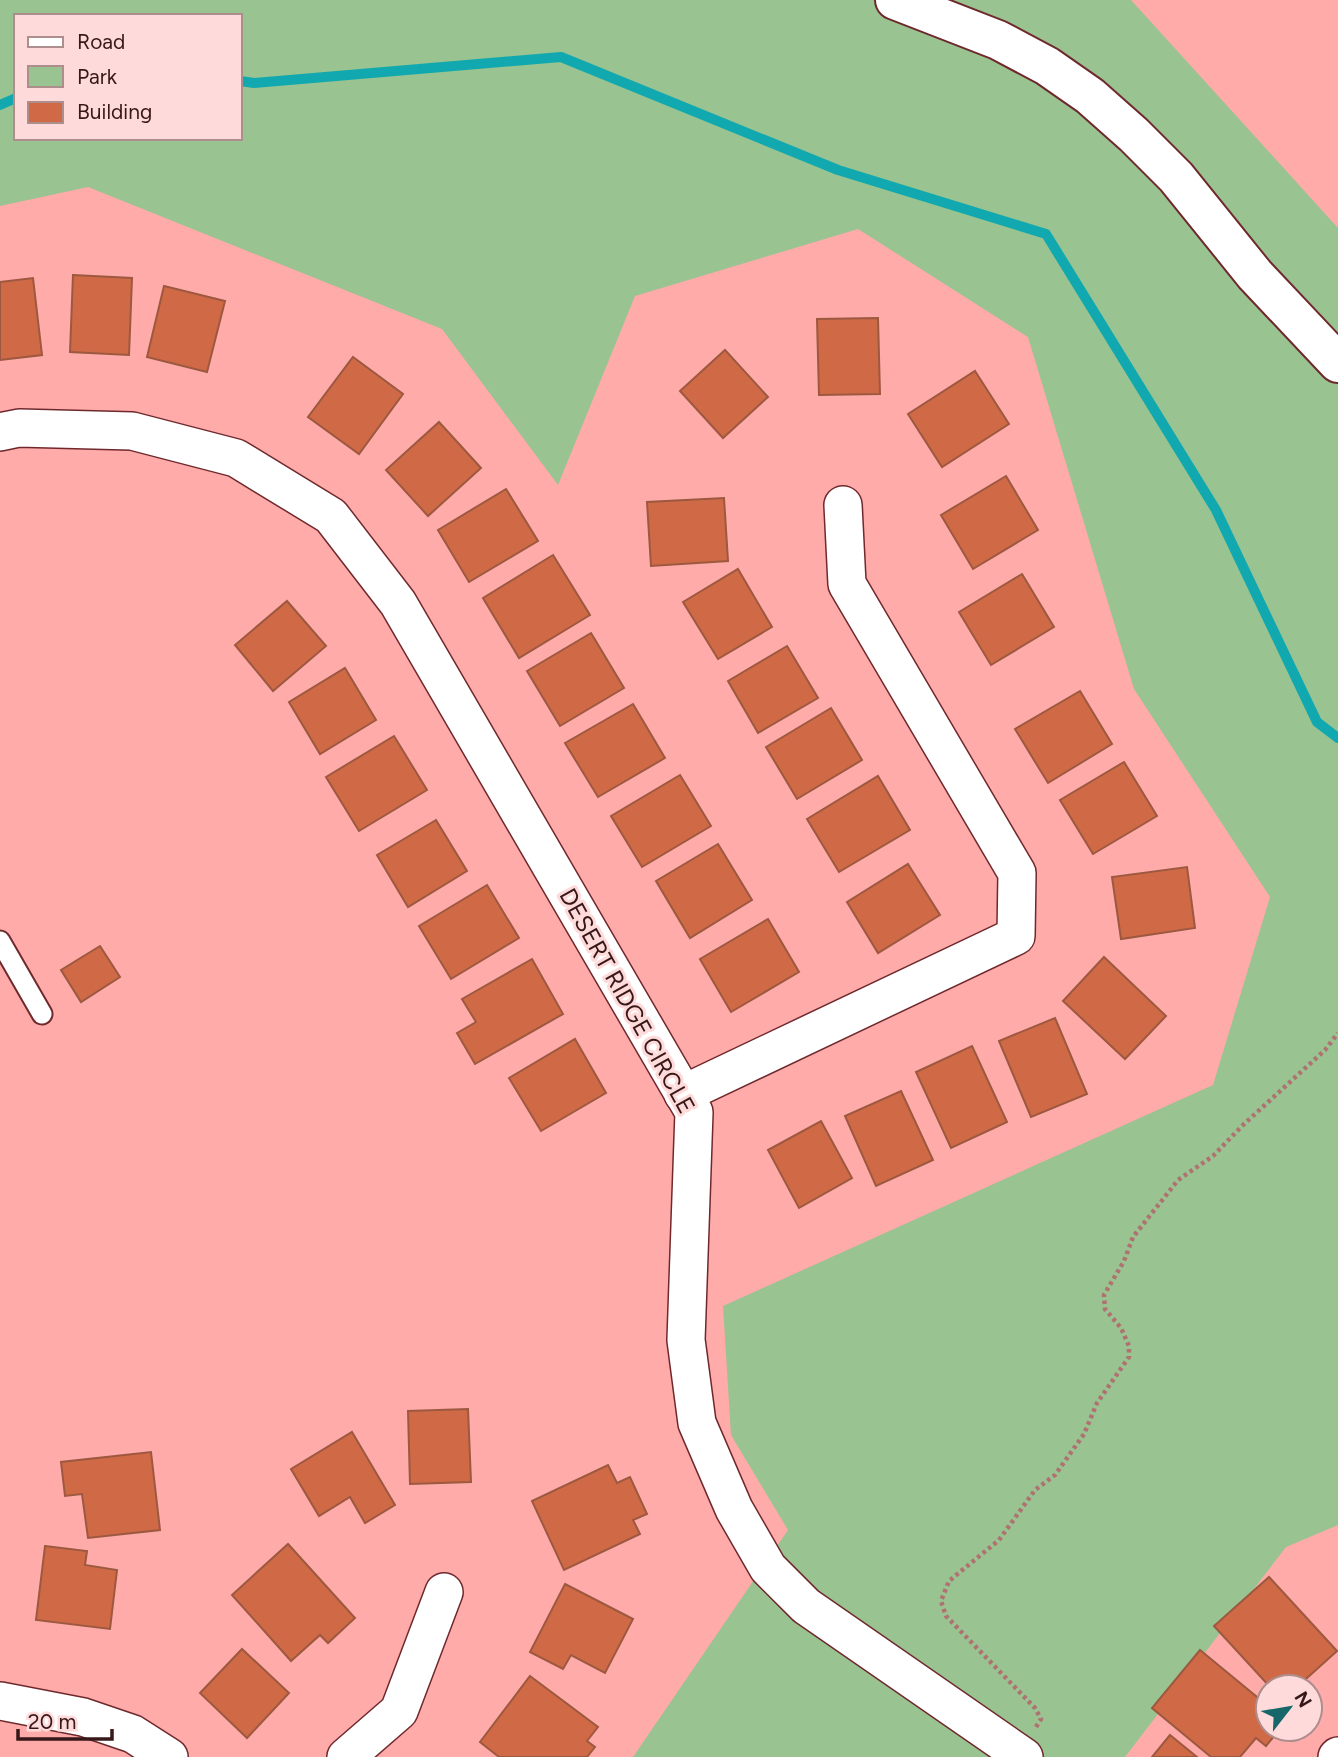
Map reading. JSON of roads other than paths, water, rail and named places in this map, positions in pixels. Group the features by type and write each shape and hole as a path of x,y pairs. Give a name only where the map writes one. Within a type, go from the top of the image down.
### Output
{"street":[{"path":"895,0 998,40 1046,66 1090,96 1176,177 1255,275 1338,363"},
{"name":"DESERT RIDGE CIRCLE","path":"0,432 19,428 132,431 184,444 236,458 331,516 398,603 694,1112 686,1340 697,1423 734,1509 768,1568 806,1606 1030,1742"},
{"path":"683,1094 1016,936 1017,873 847,584 843,505"},
{"path":"345,1757 399,1711 444,1592"},
{"path":"0,1700 83,1717 133,1734 169,1757"}],"lane":[{"path":"0,941 42,1014"}],"waterway":[{"path":"242,81 254,83 561,57 838,170 1046,234 1216,510 1317,722 1338,738"},
{"path":"0,105 14,99"}]}
